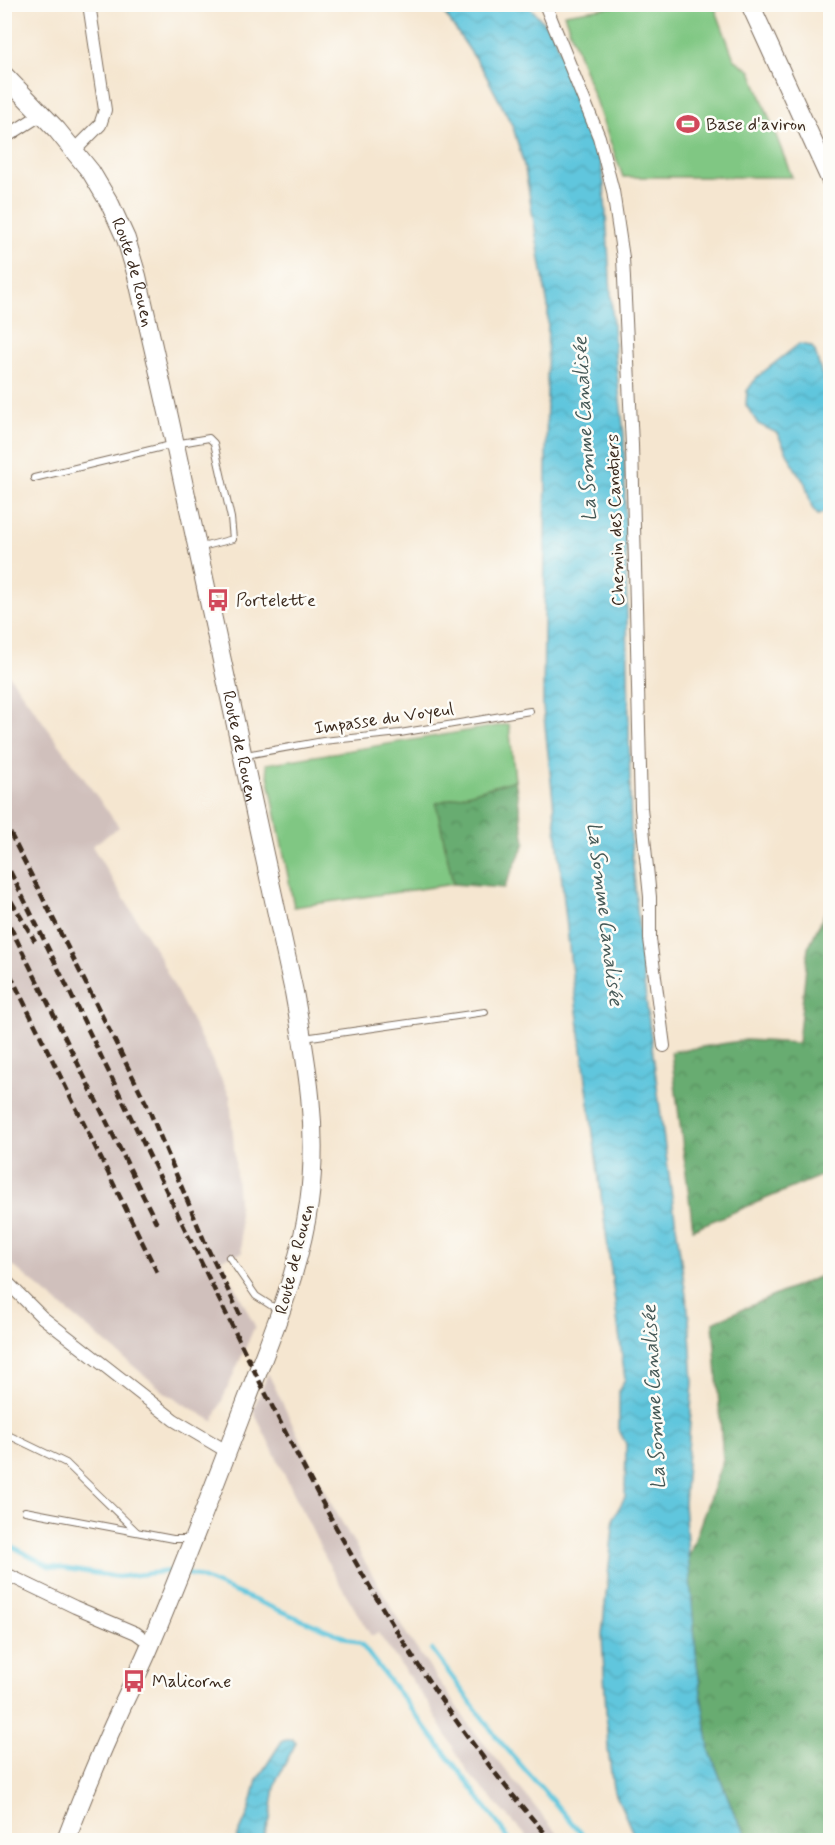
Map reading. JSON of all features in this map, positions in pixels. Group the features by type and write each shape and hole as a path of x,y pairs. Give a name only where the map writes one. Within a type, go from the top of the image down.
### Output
{"main road":[{"path":"750,4 831,179"},
{"name":"Route de Rouen","path":"4,75 42,114 91,172 102,189 126,239 175,444 287,961 302,1038 313,1119 309,1203 298,1255 281,1312 185,1563 151,1644 117,1716 66,1840"}],"street":[{"path":"74,151 100,125 105,110 88,4"},
{"name":"Chemin des Canotiers","path":"546,4 599,137 613,191 623,258 632,445 641,808 650,897 650,939 664,1046"},
{"path":"4,138 42,114"},
{"path":"6,1284 42,1317 174,1420 228,1452"},
{"path":"4,1573 136,1633 151,1644"}],"lane":[{"path":"34,478 209,438 214,443 231,518 233,538 198,548"},
{"name":"Impasse du Voyeul","path":"242,755 323,741 400,733 530,711"},
{"path":"302,1038 485,1012"},
{"path":"229,1257 256,1296 281,1312"},
{"path":"4,1432 66,1463 136,1532"},
{"path":"26,1512 173,1539 194,1539"}],"shaded area":[{"path":"4,668 119,827 92,846 155,949 230,1096 242,1253 221,1259 255,1326 213,1421 167,1394 5,1259"},
{"path":"268,1373 329,1500 409,1638 472,1729 562,1840 530,1840 468,1773 429,1705 378,1633 371,1636 331,1569 253,1410"}],"green space":[{"name":"Base d'aviron","path":"623,5 714,5 734,59 751,71 792,177 623,177 564,14"},
{"path":"509,724 515,780 436,803 453,884 294,907 266,764"},
{"path":"515,780 525,843 504,888 453,884 436,803"},
{"path":"830,902 830,1172 693,1229 671,1052 746,1040 798,1043 808,948"},
{"path":"830,1272 830,1840 749,1840 734,1813 709,1749 697,1664 688,1559 723,1460 713,1322"}],"water":[{"name":"La Somme Canalisée","path":"439,5 528,5 553,33 600,157 604,183 615,355 624,434 631,843 644,983 689,1317 693,1383 684,1504 697,1664 709,1749 734,1813 749,1840 636,1840 613,1788 608,1749 602,1635 614,1517 625,1497 626,1444 619,1430 619,1390 625,1379 571,965 543,707 548,307 525,169 513,127 483,70"},
{"path":"799,344 811,346 815,351 822,375 830,387 830,510 818,515 812,508 805,483 777,433 758,424 746,405 747,391 757,377"},
{"path":"292,1739 296,1743 276,1781 270,1820 262,1840 236,1840 249,1811 257,1780 282,1741"}],"waterway":[{"path":"4,1542 49,1566 118,1577 175,1572"},
{"path":"183,1573 196,1576 361,1644 510,1840"},
{"path":"432,1650 498,1739 587,1840"}],"railway":[{"path":"4,821 147,1105 206,1245 240,1315"},
{"path":"4,859 249,1360 323,1505 405,1645 450,1713 499,1778 551,1840"},
{"path":"4,889 35,941"},
{"path":"4,914 157,1224"},
{"path":"4,962 158,1274"}],"place":[{"name":"Base d'aviron","path":"688,124"},
{"name":"Portelette","path":"218,600"},
{"name":"Malicorne","path":"134,1681"}]}
